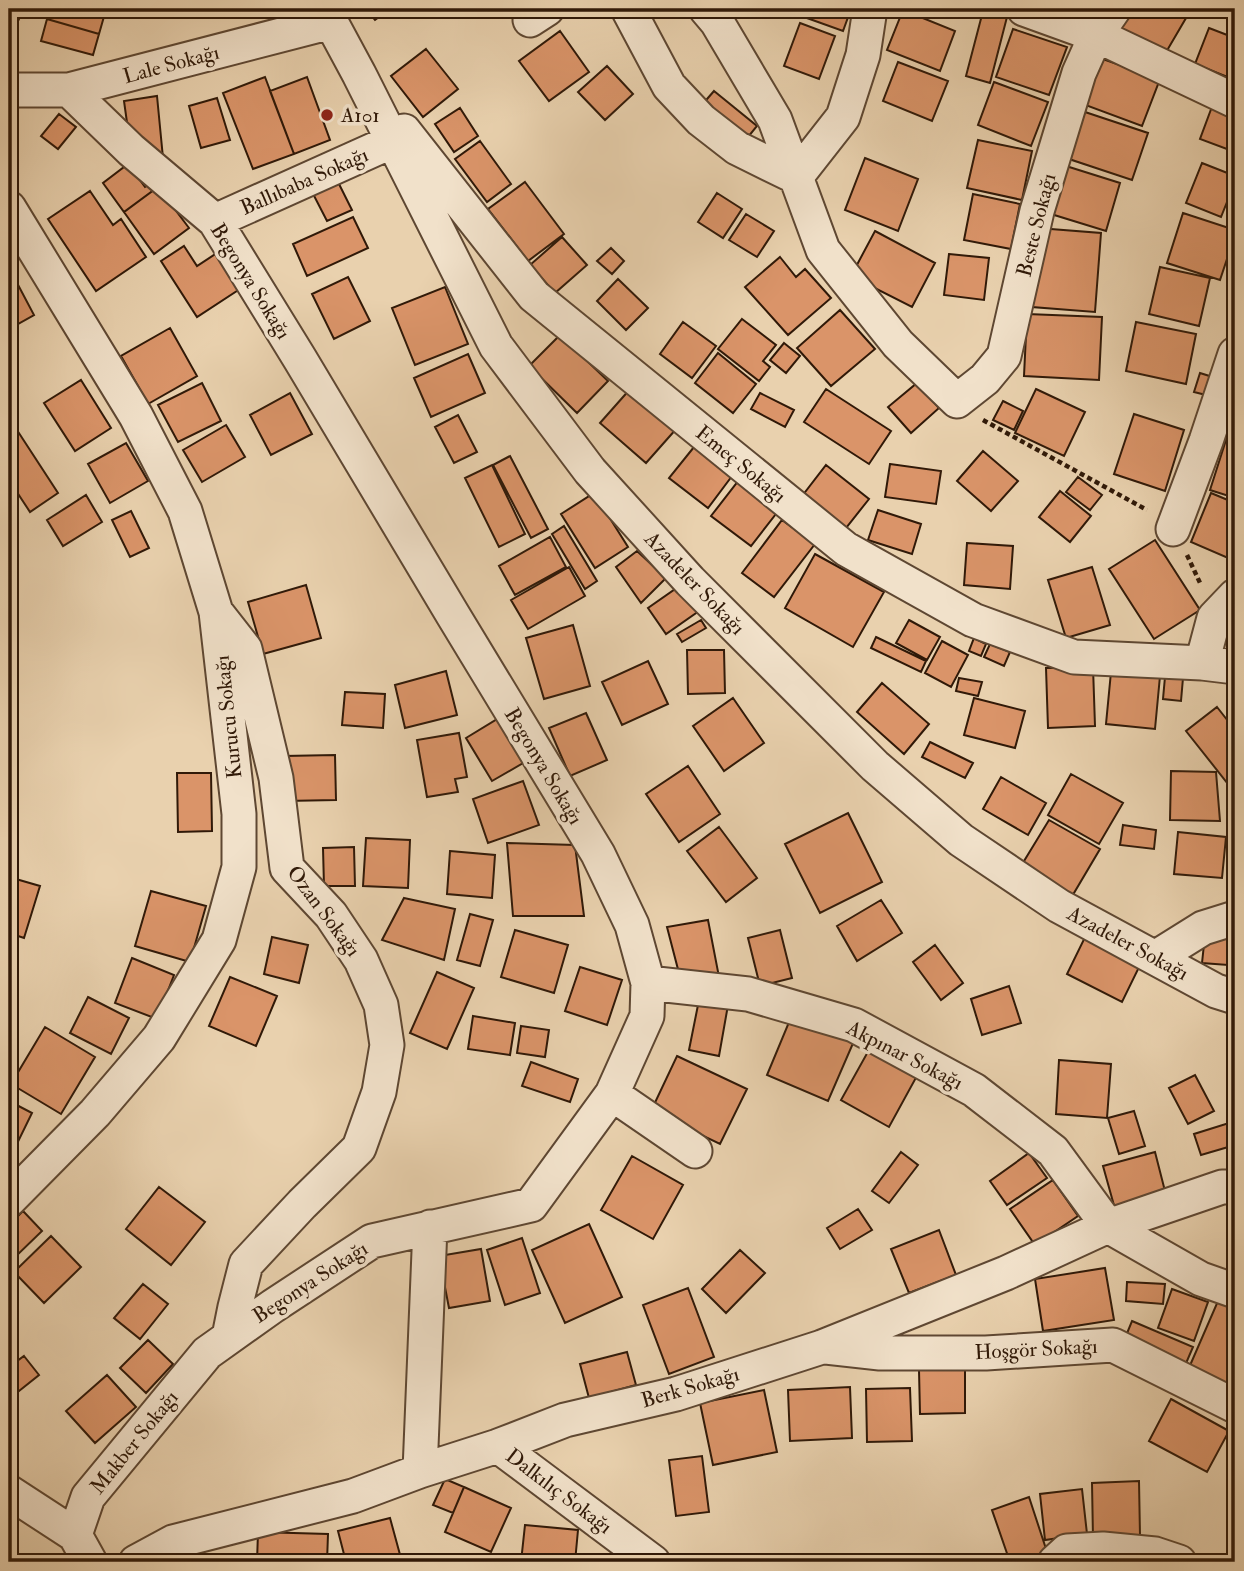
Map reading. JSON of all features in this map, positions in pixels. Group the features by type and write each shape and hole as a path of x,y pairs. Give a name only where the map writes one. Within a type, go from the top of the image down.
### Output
{"street":[{"path":"628,9 669,86 701,120 737,148 796,177"},
{"path":"796,177 843,117 863,55 870,9"},
{"path":"1024,9 1105,22 1235,101"},
{"path":"713,13 775,120 823,250 898,344 957,401"},
{"name":"Azadeler Sokağı","path":"329,15 496,346 590,471 681,571 875,766 961,840 1059,906 1216,991 1235,997"},
{"name":"Lale Sokağı","path":"9,90 69,90 329,15"},
{"name":"Beste Sokağı","path":"957,401 985,379 1004,356 1037,211 1079,73 1105,22"},
{"name":"Emeç Sokağı","path":"359,74 534,296 846,549 973,620 1074,656 1235,667"},
{"name":"Begonya Sokağı","path":"69,90 131,149 215,221 597,853 632,925 648,984 647,1016 612,1094 531,1205 372,1241 229,1337"},
{"name":"Ballıbaba Sokağı","path":"215,221 393,141"},
{"name":"Kurucu Sokağı","path":"9,208 136,416 184,511 216,612 239,814 240,867 219,940 159,1038 95,1113 9,1200"},
{"path":"1172,529 1235,355"},
{"path":"1202,663 1225,607"},
{"name":"Ozan Sokağı","path":"216,612 245,649 275,778 287,868 331,915 361,960 381,1005 387,1045 379,1092 359,1148 302,1203 246,1264 229,1337"},
{"path":"1155,958 1203,928 1235,918"},
{"name":"Akpınar Sokağı","path":"648,984 748,994 854,1026 974,1090 1053,1151 1108,1226"},
{"path":"612,1094 695,1151"},
{"name":"Berk Sokağı","path":"136,1562 173,1542 353,1496 565,1420 676,1394 822,1347 1006,1273 1108,1226 1222,1187 1235,1187"},
{"path":"1108,1226 1200,1279 1235,1291"},
{"path":"420,1471 430,1227"},
{"name":"Makber Sokağı","path":"82,1549 89,1497 207,1353 229,1337"},
{"name":"Hoşgör Sokağı","path":"822,1347 880,1353 986,1353 1113,1345 1235,1406"},
{"name":"Dalkılıç Sokağı","path":"498,1446 653,1562"},
{"path":"9,1492 82,1549"},
{"path":"1055,1562 1068,1551 1103,1549 1154,1554 1179,1562"}],"path":[{"path":"957,401 980,418 1161,518 1172,529 1193,566 1225,607"}],"building":[{"path":"9,9 24,9 16,25 9,21"},
{"path":"50,9 88,9 105,13 99,34 47,19"},
{"path":"366,9 390,9 375,20"},
{"path":"794,9 851,9 843,31 793,13"},
{"path":"1124,9 1170,9 1186,18 1165,54 1115,26"},
{"path":"903,10 955,31 940,71 887,50"},
{"path":"983,11 1007,17 990,83 966,76"},
{"path":"47,19 99,34 93,55 41,41"},
{"path":"800,23 835,36 819,79 784,66"},
{"path":"1209,28 1235,38 1235,80 1195,64"},
{"path":"1013,29 1067,47 1049,95 996,77"},
{"path":"560,31 589,72 549,101 519,61"},
{"path":"426,49 458,89 423,117 391,76"},
{"path":"1097,57 1160,79 1142,126 1080,103"},
{"path":"898,62 948,81 932,121 883,101"},
{"path":"607,66 633,94 605,120 578,92"},
{"path":"265,77 294,154 253,169 223,93"},
{"path":"307,77 330,140 294,154 270,91"},
{"path":"994,82 1048,102 1031,146 978,125"},
{"path":"714,91 757,126 744,142 701,106"},
{"path":"157,96 163,158 129,137 124,101"},
{"path":"217,98 230,140 201,148 189,106"},
{"path":"1213,104 1235,112 1235,152 1200,139"},
{"path":"460,108 478,136 454,152 435,124"},
{"path":"1085,112 1148,133 1132,180 1069,159"},
{"path":"59,114 76,127 58,149 41,136"},
{"path":"978,140 1032,151 1022,200 967,188"},
{"path":"480,141 511,184 487,202 455,159"},
{"path":"865,158 918,179 898,231 845,210"},
{"path":"1202,163 1235,176 1221,217 1186,203"},
{"path":"128,164 145,187 153,182 158,187 124,212 103,183"},
{"path":"1066,166 1120,183 1106,231 1051,214"},
{"path":"335,176 352,210 327,221 310,188"},
{"path":"525,182 564,234 528,261 488,209"},
{"path":"158,187 189,228 154,254 124,212"},
{"path":"90,191 113,225 121,219 146,257 96,291 48,219"},
{"path":"717,193 742,209 723,238 698,222"},
{"path":"973,194 1020,204 1011,249 964,240"},
{"path":"1183,213 1235,230 1220,280 1167,263"},
{"path":"746,214 774,231 757,257 729,240"},
{"path":"353,217 368,248 307,276 293,244"},
{"path":"1038,228 1101,233 1095,312 1032,307"},
{"path":"875,231 935,263 912,307 851,276"},
{"path":"562,237 587,265 555,293 530,265"},
{"path":"184,246 197,266 223,249 246,285 197,317 161,261"},
{"path":"611,248 624,261 612,274 597,261"},
{"path":"949,254 989,258 984,300 944,295"},
{"path":"780,257 796,277 805,269 831,298 788,335 745,287"},
{"path":"1160,267 1210,278 1199,326 1149,314"},
{"path":"348,277 370,321 334,339 312,294"},
{"path":"618,279 648,308 626,330 597,301"},
{"path":"16,281 34,315 9,329 9,285"},
{"path":"445,287 468,344 415,365 392,308"},
{"path":"840,310 875,349 831,386 797,348"},
{"path":"1027,314 1102,317 1099,380 1024,376"},
{"path":"742,319 776,345 763,361 770,367 759,381 718,349"},
{"path":"683,322 716,346 692,378 660,354"},
{"path":"1136,322 1196,334 1186,384 1126,371"},
{"path":"170,328 197,376 148,404 121,356"},
{"path":"560,335 608,381 577,413 529,366"},
{"path":"784,343 800,356 786,373 770,360"},
{"path":"718,353 756,384 733,413 695,383"},
{"path":"468,354 485,393 431,417 414,378"},
{"path":"1200,373 1219,379 1214,397 1194,392"},
{"path":"81,380 111,428 75,451 44,403"},
{"path":"202,383 221,421 178,442 158,405"},
{"path":"917,383 939,408 911,433 888,407"},
{"path":"631,388 677,428 646,463 600,423"},
{"path":"826,389 891,431 869,464 804,422"},
{"path":"1036,389 1085,412 1064,456 1015,433"},
{"path":"290,393 312,434 271,455 250,415"},
{"path":"760,393 794,410 785,427 751,409"},
{"path":"1003,401 1023,411 1014,430 993,420"},
{"path":"1134,414 1184,430 1165,491 1114,474"},
{"path":"458,415 477,452 454,463 435,427"},
{"path":"226,425 245,457 202,482 183,450"},
{"path":"15,427 58,493 30,512 9,480 9,431"},
{"path":"1226,440 1235,443 1235,498 1210,490"},
{"path":"126,443 148,481 110,503 88,464"},
{"path":"694,447 732,476 708,508 669,478"},
{"path":"983,451 1018,481 991,511 957,481"},
{"path":"510,456 548,529 531,538 493,465"},
{"path":"890,464 941,471 936,504 885,497"},
{"path":"492,465 525,534 499,547 465,478"},
{"path":"826,465 869,499 842,533 799,500"},
{"path":"1078,477 1102,495 1090,510 1066,492"},
{"path":"739,480 779,510 751,546 711,516"},
{"path":"1060,491 1091,516 1070,542 1039,517"},
{"path":"594,493 628,547 595,568 561,514"},
{"path":"1211,493 1235,503 1235,561 1191,542"},
{"path":"86,495 102,522 63,546 47,520"},
{"path":"878,510 921,524 912,554 868,540"},
{"path":"131,511 149,548 130,557 112,520"},
{"path":"782,520 815,544 774,597 742,573"},
{"path":"564,526 597,581 585,589 552,534"},
{"path":"550,537 566,567 515,595 499,566"},
{"path":"1155,540 1200,610 1154,639 1109,569"},
{"path":"967,543 1013,546 1010,589 964,585"},
{"path":"637,551 666,578 641,603 616,567"},
{"path":"815,554 884,592 853,647 785,608"},
{"path":"569,567 585,596 528,629 511,600"},
{"path":"1092,567 1110,625 1066,638 1048,580"},
{"path":"306,585 321,638 263,654 248,602"},
{"path":"681,585 699,611 666,634 648,608"},
{"path":"701,620 706,628 682,642 677,634"},
{"path":"909,620 940,637 927,660 896,643"},
{"path":"573,625 590,686 544,699 526,638"},
{"path":"876,637 926,661 921,672 871,648"},
{"path":"974,638 986,644 981,656 969,651"},
{"path":"942,641 968,655 951,687 925,673"},
{"path":"990,644 1010,652 1004,666 984,657"},
{"path":"687,650 724,650 725,693 688,694"},
{"path":"648,661 668,704 622,725 602,682"},
{"path":"1093,667 1095,726 1048,728 1046,668"},
{"path":"446,671 457,715 405,728 395,685"},
{"path":"1111,672 1160,676 1155,729 1106,724"},
{"path":"1165,677 1183,678 1181,701 1163,699"},
{"path":"959,678 982,682 978,696 956,691"},
{"path":"882,683 929,724 904,754 857,712"},
{"path":"345,692 385,694 383,728 342,725"},
{"path":"733,698 764,743 724,771 693,726"},
{"path":"974,698 1025,711 1015,748 964,735"},
{"path":"1217,707 1235,730 1235,778 1228,784 1186,731"},
{"path":"586,713 607,760 570,776 549,728"},
{"path":"499,718 525,762 492,781 466,738"},
{"path":"459,733 467,777 455,779 458,792 427,797 417,740"},
{"path":"930,742 973,763 965,778 922,757"},
{"path":"335,755 336,800 285,801 284,756"},
{"path":"688,766 720,814 679,842 646,794"},
{"path":"1171,771 1216,772 1220,821 1170,820"},
{"path":"177,773 211,773 212,831 178,832"},
{"path":"1071,774 1123,803 1099,844 1048,815"},
{"path":"1001,777 1046,803 1028,835 983,809"},
{"path":"523,781 539,825 488,843 473,799"},
{"path":"848,813 882,882 820,913 785,844"},
{"path":"1049,820 1100,849 1071,898 1021,866"},
{"path":"1123,825 1156,830 1154,849 1120,845"},
{"path":"719,827 757,878 726,902 687,851"},
{"path":"1178,832 1226,837 1222,878 1174,874"},
{"path":"366,838 410,840 408,888 363,886"},
{"path":"507,843 575,845 584,916 513,916"},
{"path":"354,847 355,886 324,886 323,848"},
{"path":"450,851 495,855 492,898 447,894"},
{"path":"9,877 40,886 24,938 9,933"},
{"path":"151,891 206,906 190,962 135,946"},
{"path":"404,898 455,909 444,960 382,940"},
{"path":"881,900 902,933 857,961 837,926"},
{"path":"470,914 493,920 480,966 457,960"},
{"path":"708,920 720,982 680,977 667,927"},
{"path":"1089,929 1144,957 1122,1002 1067,974"},
{"path":"515,930 568,945 554,993 501,977"},
{"path":"780,930 792,978 760,986 748,938"},
{"path":"1205,935 1231,938 1228,965 1202,963"},
{"path":"272,937 308,945 299,983 264,974"},
{"path":"935,945 963,983 941,1000 913,962"},
{"path":"132,958 174,975 157,1019 115,1003"},
{"path":"580,967 622,980 607,1025 565,1011"},
{"path":"437,972 474,988 447,1049 410,1033"},
{"path":"230,977 277,996 256,1046 209,1026"},
{"path":"1009,986 1021,1023 982,1035 971,999"},
{"path":"88,997 129,1018 111,1054 70,1033"},
{"path":"699,1000 728,1005 719,1056 689,1050"},
{"path":"792,1015 854,1041 828,1101 767,1075"},
{"path":"473,1016 515,1023 510,1055 468,1049"},
{"path":"521,1026 549,1030 545,1057 517,1053"},
{"path":"45,1027 95,1057 61,1114 11,1084"},
{"path":"870,1048 918,1074 889,1127 841,1100"},
{"path":"677,1056 747,1089 720,1144 651,1111"},
{"path":"1059,1060 1111,1064 1107,1118 1056,1114"},
{"path":"531,1062 578,1079 570,1102 522,1086"},
{"path":"1195,1075 1214,1111 1188,1124 1169,1088"},
{"path":"9,1101 32,1113 9,1160"},
{"path":"1134,1111 1145,1146 1119,1154 1108,1118"},
{"path":"1229,1123 1235,1145 1201,1155 1194,1134"},
{"path":"901,1152 918,1165 889,1203 872,1191"},
{"path":"1155,1152 1166,1195 1115,1209 1103,1166"},
{"path":"1029,1153 1047,1178 1007,1205 990,1181"},
{"path":"632,1156 683,1185 653,1239 601,1210"},
{"path":"1053,1180 1078,1216 1035,1245 1010,1209"},
{"path":"159,1187 205,1222 171,1265 126,1229"},
{"path":"858,1209 872,1230 840,1249 827,1228"},
{"path":"23,1211 42,1231 9,1263 9,1225"},
{"path":"589,1224 622,1297 565,1323 532,1250"},
{"path":"939,1230 956,1275 909,1293 891,1249"},
{"path":"51,1236 81,1267 44,1303 14,1272"},
{"path":"522,1238 540,1293 505,1305 487,1250"},
{"path":"481,1249 490,1301 449,1308 439,1256"},
{"path":"740,1250 765,1273 726,1313 702,1289"},
{"path":"1105,1268 1114,1320 1043,1331 1035,1279"},
{"path":"1127,1282 1165,1284 1163,1304 1126,1301"},
{"path":"143,1284 168,1304 140,1339 114,1318"},
{"path":"688,1288 714,1357 669,1374 643,1305"},
{"path":"1172,1289 1208,1302 1194,1341 1158,1328"},
{"path":"1218,1301 1235,1308 1235,1375 1230,1388 1188,1370"},
{"path":"1132,1321 1193,1347 1184,1368 1123,1343"},
{"path":"148,1340 173,1364 146,1393 120,1368"},
{"path":"627,1352 636,1385 589,1398 580,1364"},
{"path":"24,1356 39,1375 9,1399 9,1367"},
{"path":"919,1370 965,1370 965,1413 920,1414"},
{"path":"107,1375 136,1407 95,1443 66,1411"},
{"path":"850,1387 852,1438 790,1441 788,1390"},
{"path":"910,1388 912,1441 867,1442 866,1389"},
{"path":"764,1390 777,1452 713,1465 700,1403"},
{"path":"1171,1399 1229,1431 1207,1472 1149,1441"},
{"path":"702,1456 709,1512 676,1516 669,1460"},
{"path":"445,1479 464,1487 453,1513 433,1505"},
{"path":"1139,1481 1140,1536 1093,1538 1092,1483"},
{"path":"464,1487 511,1508 491,1552 445,1532"},
{"path":"1082,1489 1087,1534 1045,1540 1040,1494"},
{"path":"1029,1497 1049,1558 1036,1562 1010,1562 992,1510"},
{"path":"390,1518 402,1562 346,1562 338,1531"},
{"path":"525,1525 578,1530 575,1562 521,1562"},
{"path":"258,1532 328,1534 327,1562 257,1562"}],"place":[{"name":"A101","path":"327,115"}]}
